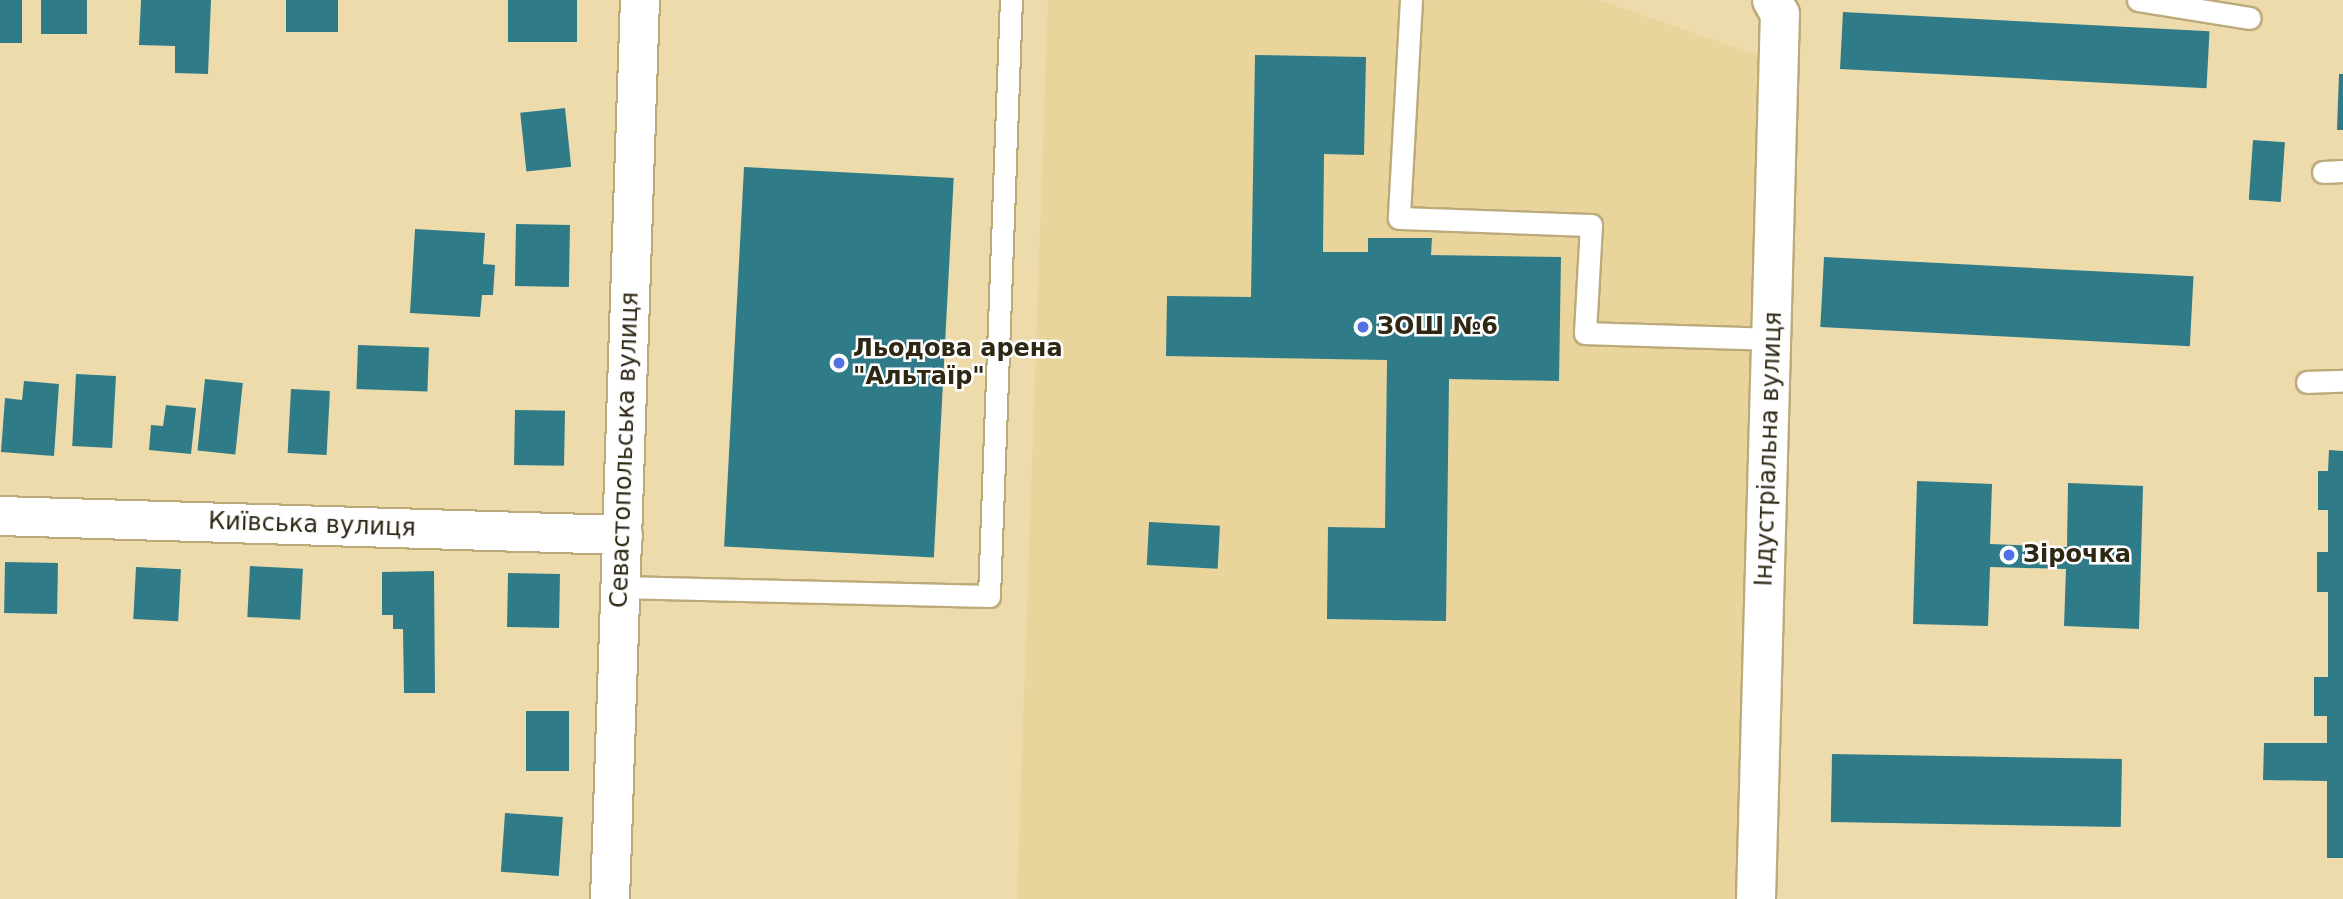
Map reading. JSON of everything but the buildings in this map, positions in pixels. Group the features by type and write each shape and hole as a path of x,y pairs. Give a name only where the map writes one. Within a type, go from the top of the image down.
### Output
{"street":[{"name":"Севастопольська вулиця","path":"610,899 640,0"},
{"name":"Індустріальна вулиця","path":"1756,899 1780,14 1772,0"},
{"name":"Київська вулиця","path":"0,516 623,535"}],"lane":[{"path":"621,587 989,596 1011,0"},
{"path":"1411,0 1399,218 1591,225 1585,333 1773,339"},
{"path":"2138,0 2250,18 2238,0"},
{"path":"2307,382 2343,381"}],"shaded area":[{"path":"1048,0 1598,0 1761,56 1740,899 1017,899"}],"place":[{"name":"ЗОШ №6","path":"1363,327"},
{"name":"Льодова арена \"Альтаїр\"","path":"839,363"},
{"name":"Зірочка","path":"2009,555"}]}
